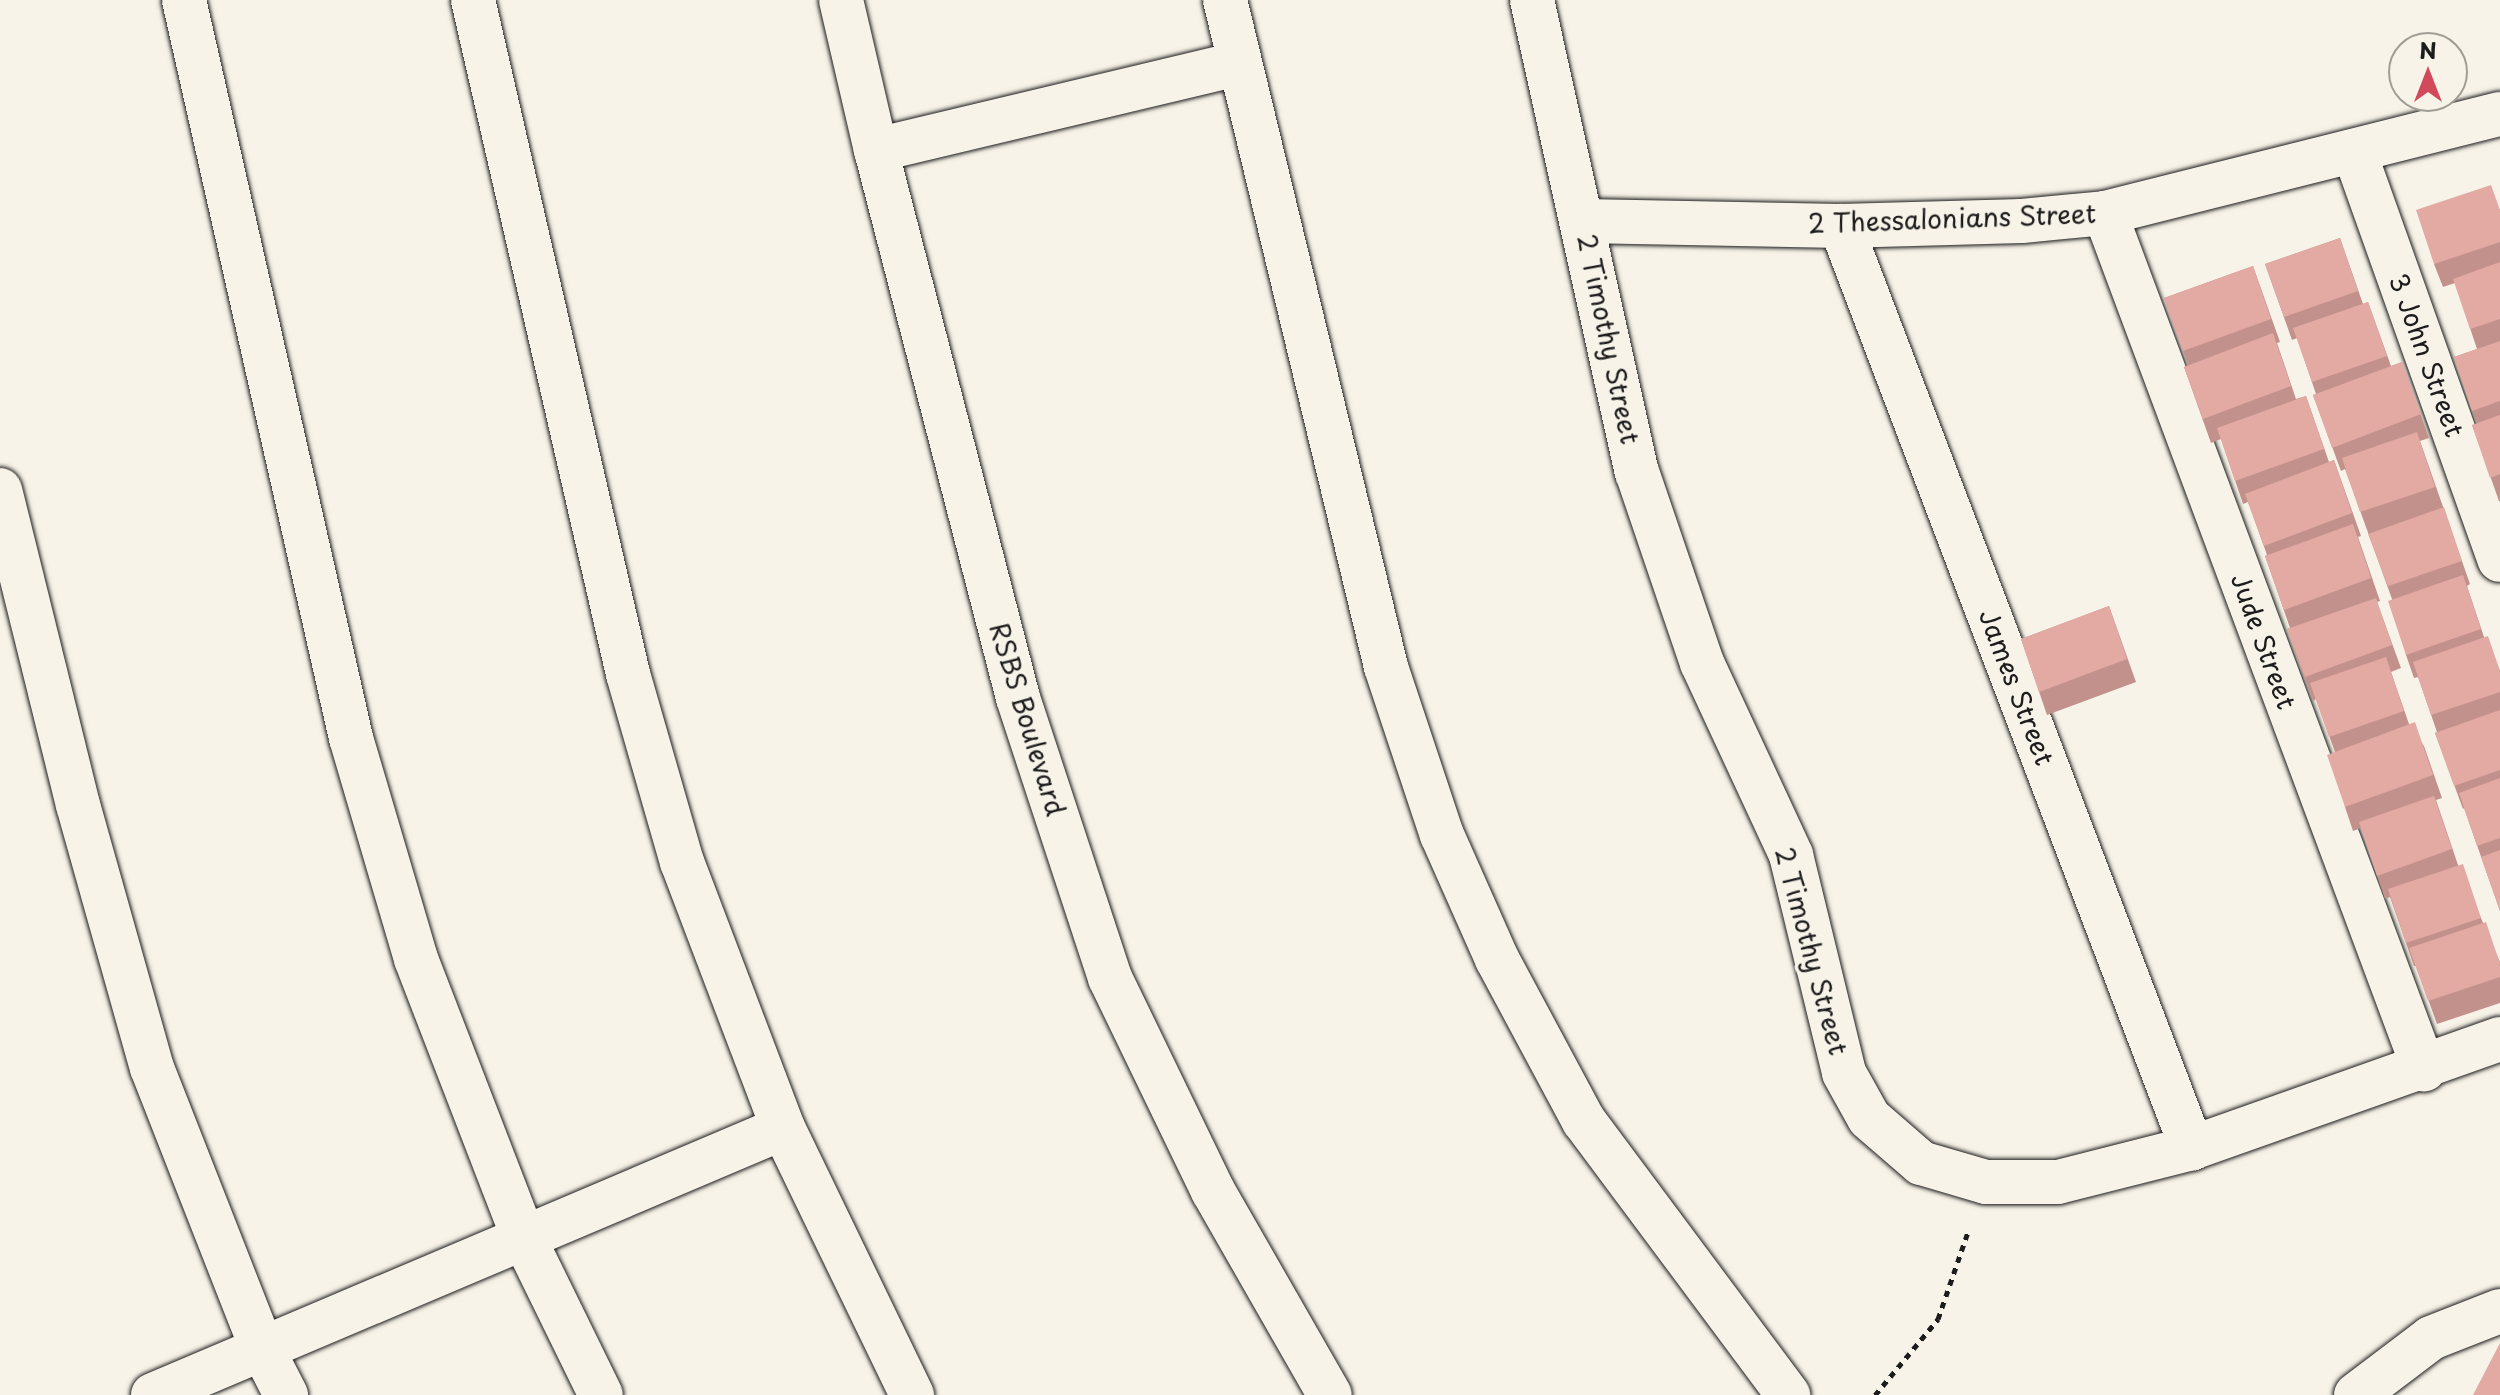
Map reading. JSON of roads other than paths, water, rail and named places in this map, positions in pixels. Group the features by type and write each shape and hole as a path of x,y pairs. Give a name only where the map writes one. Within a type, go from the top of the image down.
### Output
{"street":[{"path":"184,0 351,738 416,959 523,1236 601,1395"},
{"path":"473,0 628,674 682,862 783,1128 912,1395"},
{"name":"RSBS Boulevard","path":"841,0 876,150 1018,698 1110,978 1213,1191 1330,1395"},
{"path":"1225,0 1386,667 1442,835 1497,959 1584,1121 1788,1395"},
{"name":"2 Timothy Street","path":"1532,0 1637,472 1702,663 1791,855 1844,1073 1869,1118 1921,1163 1986,1182 2058,1182 2192,1148 2424,1069 2500,1039"},
{"path":"876,150 1240,63"},
{"name":"2 Thessalonians Street","path":"1583,221 1841,226 2022,221 2105,213 2500,114"},
{"name":"3 John Street","path":"2354,151 2500,560"},
{"name":"Jude Street","path":"2105,213 2424,1069"},
{"name":"James Street","path":"1841,226 2192,1148"},
{"path":"0,490 78,805 152,1068 262,1348 286,1395"},
{"path":"153,1395 783,1128"},
{"path":"2356,1395 2431,1338 2500,1311"}]}
